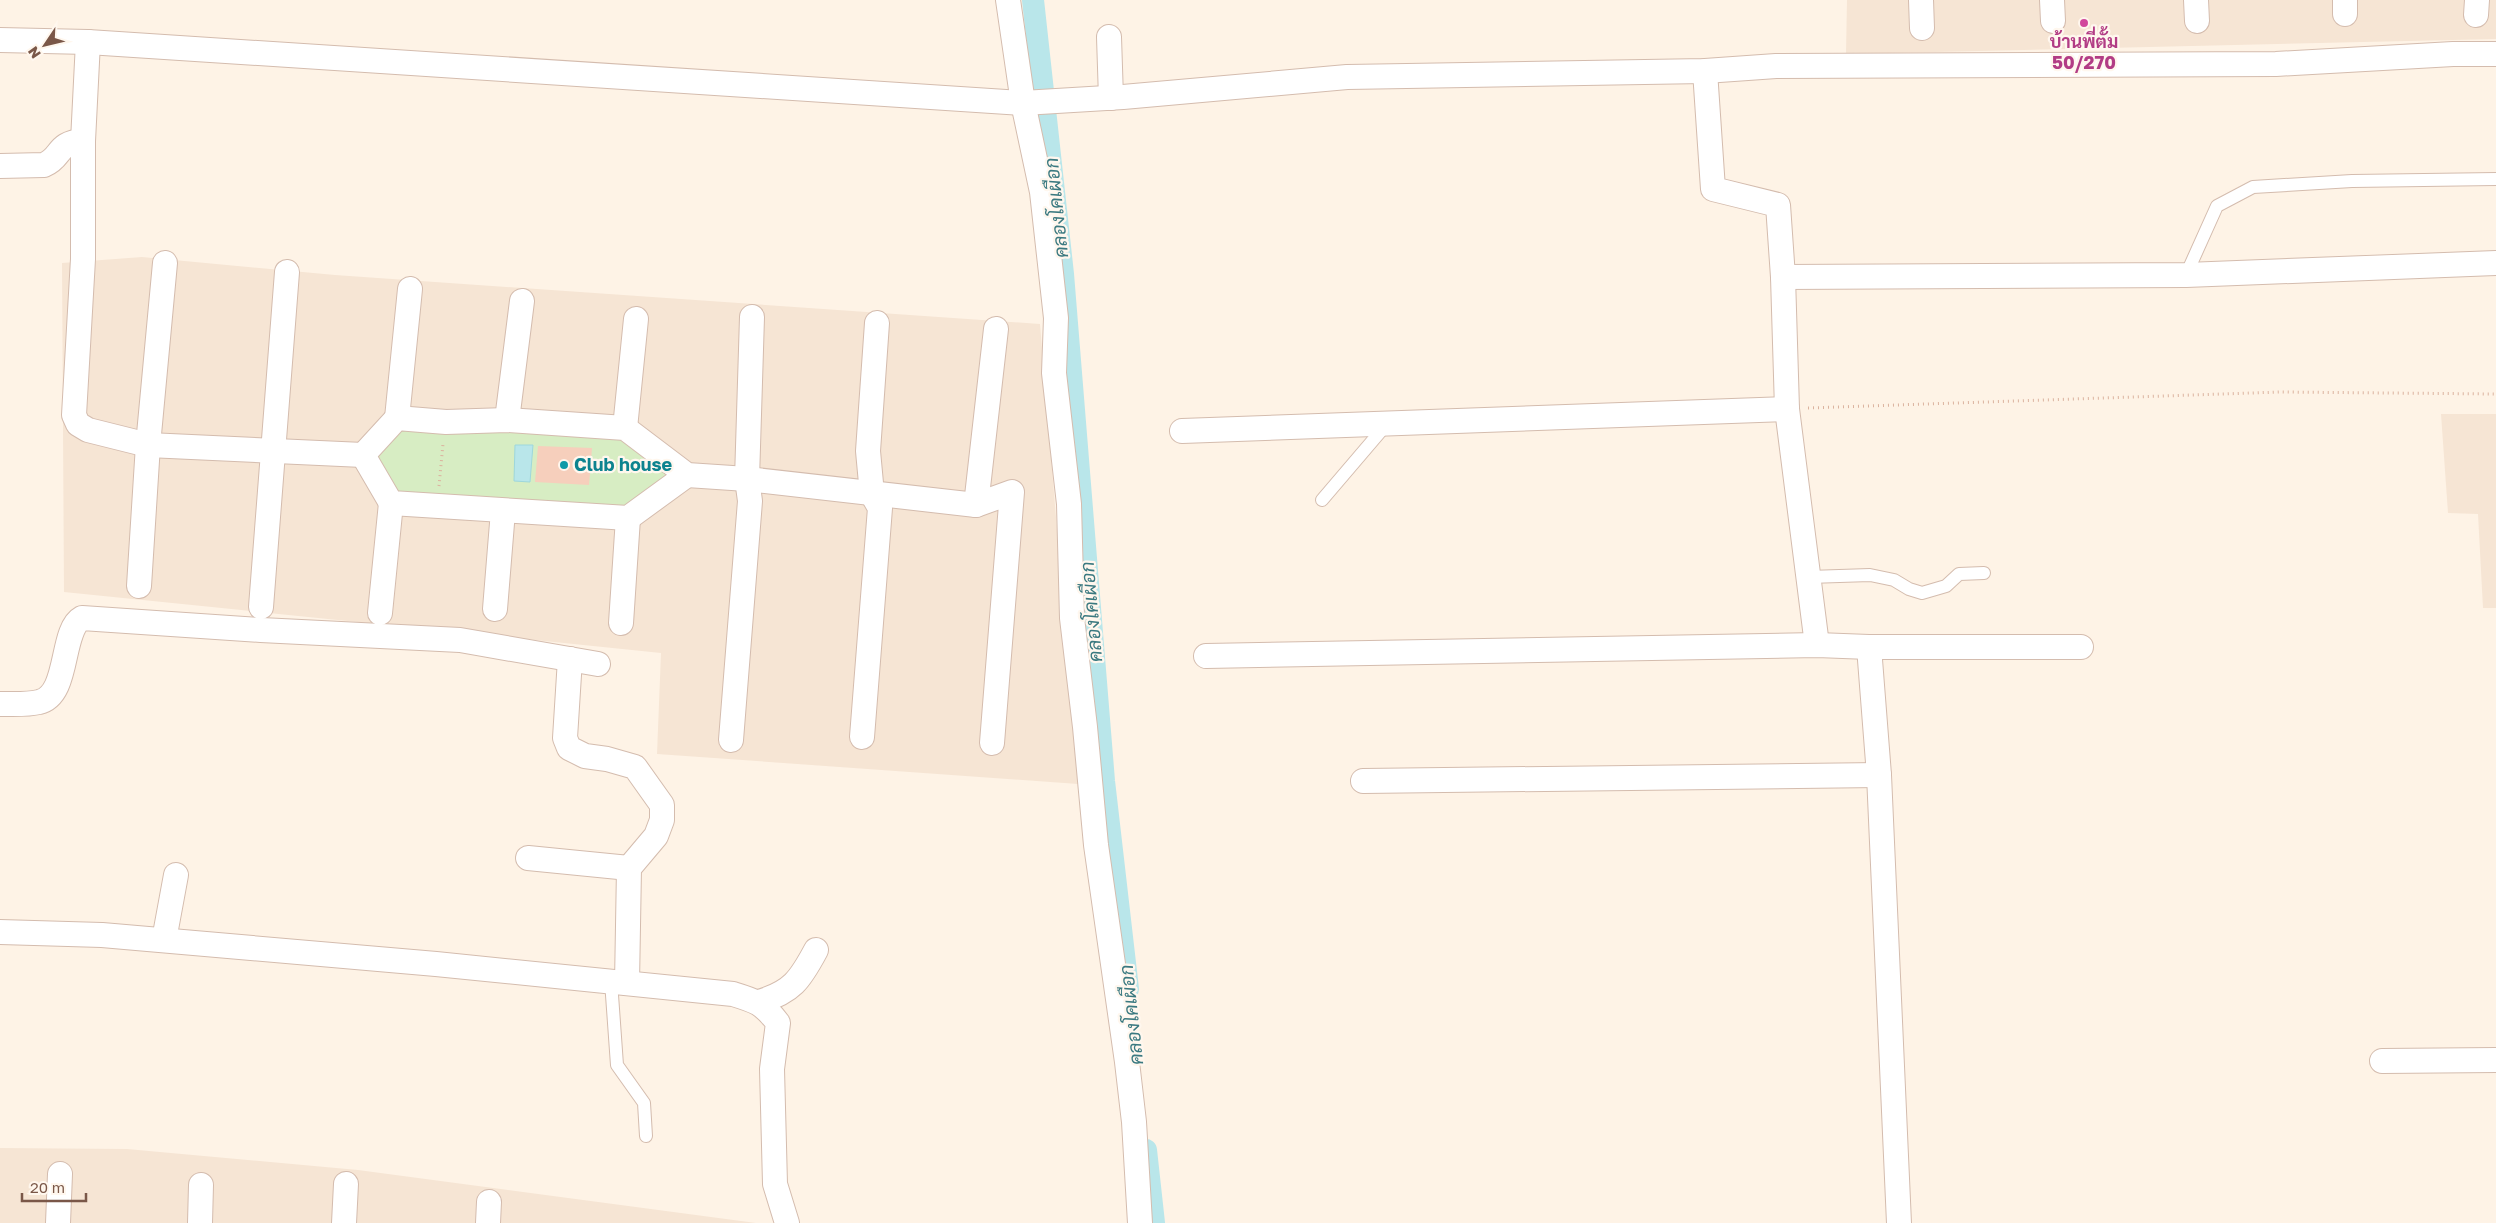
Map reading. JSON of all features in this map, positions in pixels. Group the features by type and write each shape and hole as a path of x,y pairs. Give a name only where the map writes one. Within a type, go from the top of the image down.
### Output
{"street":[{"path":"1008,0 1028,102 1042,192 1056,318 1054,373 1069,504 1072,618 1096,845 1134,1122 1140,1223"},
{"path":"1921,0 1922,28"},
{"path":"1109,37 1112,98"},
{"path":"0,40 88,42 1028,102 1112,98 1347,77 1705,71 1776,66 2276,64 2496,54"},
{"path":"88,42 82,142 83,259 74,415 78,424 88,430 148,445 363,455 397,418 410,289"},
{"path":"1705,71 1713,188 1778,205 1783,277 1787,409 1817,645"},
{"path":"0,166 44,165 50,162 64,146 71,142 82,142"},
{"path":"1783,277 2186,276 2496,263"},
{"path":"139,586 148,445 165,264"},
{"path":"260,607 271,451 287,272"},
{"path":"507,420 522,301"},
{"path":"731,740 750,501 747,479 752,317"},
{"path":"625,428 636,319"},
{"path":"862,738 880,508 872,494 868,451 877,323"},
{"path":"976,505 996,329"},
{"path":"1182,431 1787,409"},
{"path":"397,418 446,422 507,420 625,428 687,475 747,479 976,505 1012,492 992,743"},
{"path":"363,455 391,503 380,613"},
{"path":"391,503 628,518 687,475"},
{"path":"495,609 504,511"},
{"path":"621,623 628,518"},
{"path":"0,704 40,702 50,696 64,667 71,630 76,621 82,618 261,630 460,640 598,664"},
{"path":"1206,656 1817,645 1869,647 2081,647"},
{"path":"1869,647 1879,774 1899,1223"},
{"path":"570,659 566,738 569,748 585,756 607,759 635,767 662,806 662,820 656,836 629,868 619,982"},
{"path":"1362,781 1879,774"},
{"path":"528,858 629,868"},
{"path":"164,940 176,874"},
{"path":"0,932 102,935 164,940 619,982 733,994 759,1002 767,1008 778,1023 772,1069 775,1184 786,1223"},
{"path":"759,1002 777,996 794,986 803,975 816,950"},
{"path":"2382,1061 2496,1060"},
{"path":"58,1223 60,1174"},
{"path":"344,1223 346,1184"},
{"path":"200,1186 200,1223"}],"lane":[{"path":"2186,276 2217,206 2253,187 2352,181 2496,179"},
{"path":"1322,500 1386,425"},
{"path":"1809,577 1870,575 1894,580 1909,589 1922,593 1946,586 1959,574 1984,573"},
{"path":"619,982 617,1065 644,1103 646,1136"}],"path":[{"path":"1787,409 2281,392 2496,394"},
{"path":"437,506 446,422"}],"shaded area":[{"path":"1847,0 2496,0 2496,39 1846,54"},
{"path":"142,257 335,275 1040,324 1078,784 657,754 661,653 64,592 62,263"},
{"path":"2441,414 2496,414 2496,608 2483,608 2478,514 2448,513"},
{"path":"0,1148 127,1149 358,1170 756,1223 0,1223"}],"green space":[{"path":"397,418 625,428 687,475 628,518 391,503 363,455"}],"water":[{"path":"515,445 533,445 530,482 514,481"}],"building":[{"name":"Club house","path":"538,446 592,448 589,485 535,482"}],"waterway":[{"name":"คลองโคเผือก","path":"1033,0 1063,274 1104,781 1128,989"},
{"name":"คลองโคเผือก","path":"1146,1150 1154,1223"}],"place":[{"name":"บ้านพี่ตั้ม 50/270","path":"2084,23"},
{"name":"Club house","path":"564,465"}]}
